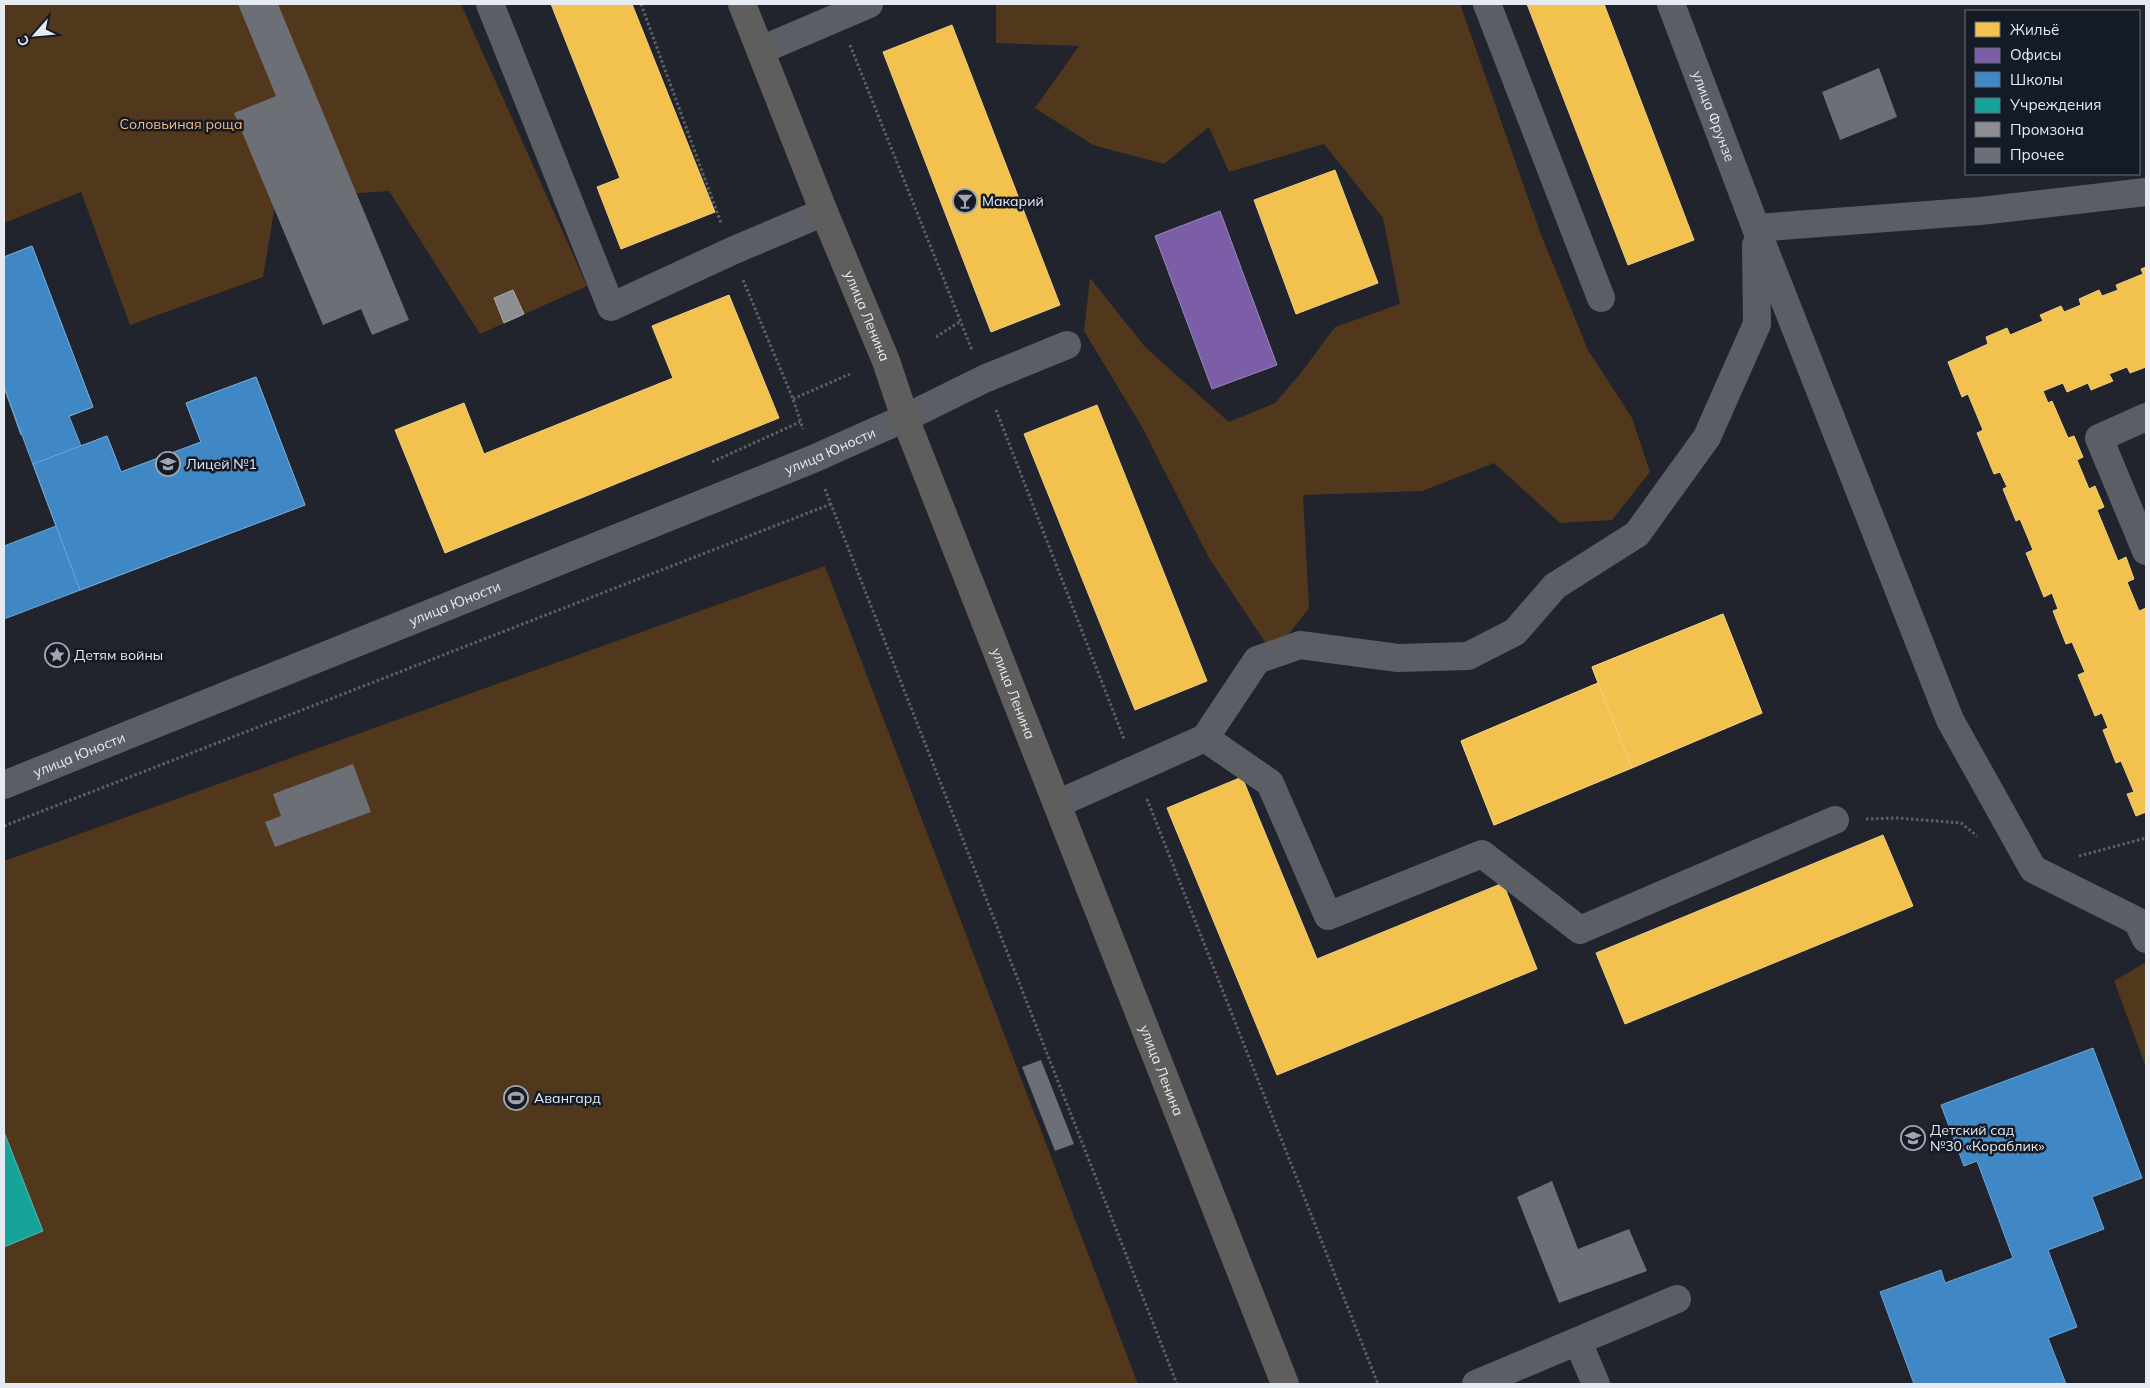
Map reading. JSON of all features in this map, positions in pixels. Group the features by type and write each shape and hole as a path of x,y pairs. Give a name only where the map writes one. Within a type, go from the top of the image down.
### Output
{"main road":[{"name":"улица Ленина","path":"742,4 824,212 886,361 905,418 1285,1384"}],"street":[{"path":"490,4 611,307 732,251 824,212"},
{"path":"761,50 870,4"},
{"path":"1487,4 1600,298"},
{"name":"улица Фрунзе","path":"1671,4 1756,228 1950,720 2033,869 2143,926"},
{"path":"1057,804 1205,738 1257,660 1300,645 1398,658 1468,656 1515,632 1555,586 1638,534 1707,437 1757,324 1756,228 1980,211 2146,192"},
{"name":"улица Юности","path":"4,785 813,459 905,418 984,379 1067,345"},
{"path":"2146,417 2099,438 2146,551"},
{"path":"1205,738 1270,783 1328,916 1482,854 1580,930 1835,820"},
{"path":"1476,1384 1676,1299"},
{"path":"1578,1342 1596,1384"}],"path":[{"path":"641,4 732,251 793,399 813,459 1177,1384"},
{"path":"839,17 984,379 1378,1384"},
{"path":"936,337 961,321"},
{"path":"793,399 850,374"},
{"path":"4,826 831,504"}],"green space":[{"name":"Соловьиная роща","path":"4,4 461,4 587,286 480,334 389,191 276,199 263,277 130,325 81,192 4,223"},
{"path":"996,4 1460,4 1540,232 1588,350 1632,418 1650,472 1612,520 1560,523 1494,463 1422,491 1303,495 1309,608 1273,654 1209,558 1142,427 1084,331 1090,278 1145,347 1229,422 1275,403 1300,374 1335,327 1400,304 1383,218 1324,144 1229,172 1209,127 1164,164 1093,145 1035,108 1079,46 996,43"},
{"name":"Авангард","path":"825,566 1138,1384 4,1384 4,861"},
{"path":"2146,962 2146,1067 2114,981"}],"building: Жильё":[{"path":"551,4 632,4 715,212 621,249 597,187 620,178"},
{"path":"1527,4 1604,4 1694,240 1628,265"},
{"path":"952,25 1060,305 991,332 883,52"},
{"path":"1335,170 1378,283 1296,314 1254,200"},
{"path":"2146,267 2146,367 2130,373 2127,367 2109,374 2113,381 2091,390 2088,383 2067,392 2063,383 2043,391 2048,403 2052,401 2068,438 2074,436 2083,457 2077,460 2089,489 2095,486 2104,507 2097,510 2118,561 2126,557 2134,579 2127,582 2139,611 2146,608 2146,812 2136,816 2127,794 2134,792 2121,761 2116,763 2103,730 2108,728 2102,713 2095,716 2078,675 2085,672 2072,642 2066,644 2053,611 2058,609 2052,593 2044,597 2026,553 2033,550 2020,519 2016,521 2003,489 2007,487 2000,472 1994,474 1977,433 1983,430 1968,394 1962,397 1948,362 1988,344 1986,337 2007,328 2010,335 2043,321 2040,315 2061,306 2064,312 2081,305 2079,299 2099,290 2102,296 2118,290 2116,285 2143,274 2141,269"},
{"path":"729,295 779,418 445,553 395,430 464,403 484,454 673,378 652,326"},
{"path":"1097,405 1207,681 1135,710 1024,434"},
{"path":"1723,614 1762,713 1494,825 1461,741 1598,683 1592,667"},
{"path":"1723,614 1762,713 1632,768 1592,667"},
{"path":"1598,683 1632,768 1494,825 1461,741"},
{"path":"1242,777 1317,959 1503,883 1537,969 1277,1075 1167,808"},
{"path":"1883,835 1913,906 1625,1024 1596,953"}],"building: Офисы":[{"path":"1220,211 1277,365 1212,389 1155,236"}],"building: Школы":[{"path":"32,246 93,407 21,435 4,387 4,257"},
{"path":"32,246 93,407 69,416 81,446 107,436 121,472 201,442 186,403 256,377 305,505 4,619 4,546 56,526 4,387 4,257"},
{"path":"256,377 305,505 80,590 33,464 107,436 121,472 201,442 186,403"},
{"path":"2093,1048 2142,1178 2092,1197 2104,1229 2048,1250 2077,1327 2048,1338 2066,1384 1914,1384 1880,1292 1941,1270 1945,1283 2013,1258 1977,1161 1964,1166 1941,1105"}],"building: Учреждения":[{"path":"4,1132 43,1231 4,1247"}],"building: Промзона":[{"path":"513,290 524,314 504,323 494,298"}],"building: Прочее":[{"path":"238,4 278,4 409,320 372,335 361,309 323,325 234,113 276,96"},
{"path":"1879,68 1897,117 1840,140 1822,92"},
{"path":"353,764 371,812 275,847 265,822 281,816 273,794"},
{"path":"1041,1060 1074,1144 1055,1151 1022,1067"},
{"path":"1552,1181 1578,1249 1629,1229 1647,1271 1559,1303 1517,1197"}],"place":[{"name":"Макарий","path":"965,201"},
{"name":"Лицей №1","path":"168,464"},
{"name":"Детям войны","path":"57,655"},
{"name":"Авангард","path":"516,1098"},
{"name":"Детский сад №30 «Кораблик»","path":"1913,1138"}]}
